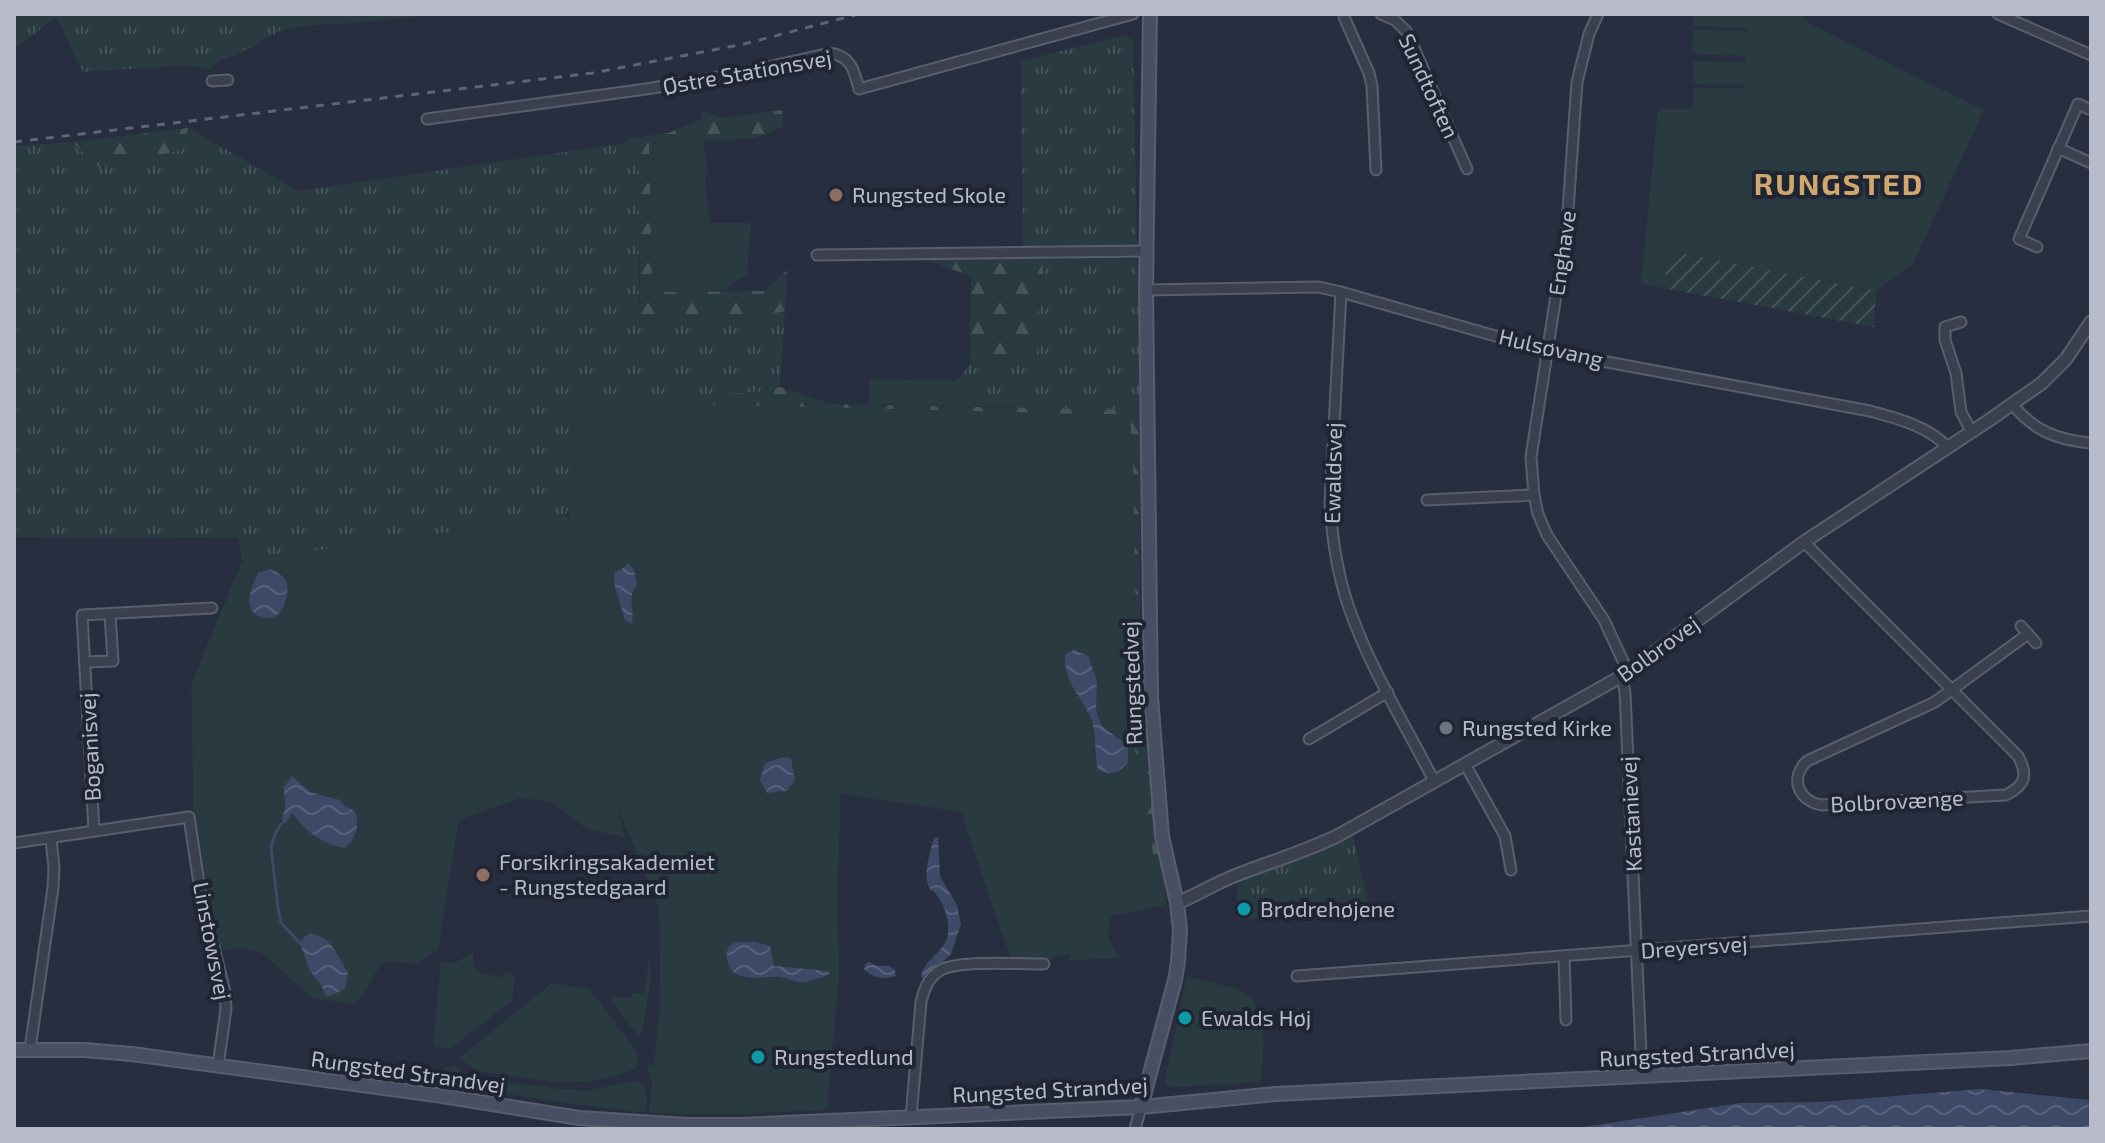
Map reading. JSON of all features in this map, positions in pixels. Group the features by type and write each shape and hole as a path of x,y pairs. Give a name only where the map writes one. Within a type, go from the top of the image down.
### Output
{"main road":[{"name":"Rungstedvej","path":"1141,1107 1178,962 1180,930 1162,836 1151,697 1146,290 1150,14"},
{"name":"Rungsted Strandvej","path":"14,1050 132,1054 436,1095 579,1118 651,1124 740,1125 1141,1107 1276,1094 2010,1058 2091,1051"}],"street":[{"name":"Østre Stationsvej","path":"427,119 722,77 830,53 848,60 859,89 1133,14"},
{"path":"1356,14 1343,16 1372,86 1376,170"},
{"name":"Sundtoften","path":"1381,14 1395,20 1407,32 1467,169"},
{"name":"Enghave","path":"1598,14 1589,34 1577,82 1567,224 1531,457 1534,495 1547,535 1604,620 1625,674"},
{"path":"1998,14 2091,55"},
{"path":"212,81 228,80"},
{"path":"2037,247 2019,239 2078,104 2089,109"},
{"path":"2058,148 2091,163"},
{"path":"817,255 1146,251"},
{"name":"Hulsøvang","path":"1146,290 1318,287 1548,351 1870,411 1911,422 1934,434 1948,447"},
{"name":"Ewaldsvej","path":"1341,292 1330,503 1337,565 1362,642 1434,781"},
{"path":"1961,322 1945,327 1945,340 1956,373 1961,412 1971,431"},
{"name":"Bolbrovej","path":"1177,903 1232,877 1339,835 1625,674 1804,542 2042,383 2066,359 2091,322"},
{"path":"2012,404 2025,420 2041,430 2057,437 2091,443"},
{"path":"1427,500 1534,495"},
{"name":"Bolbrovænge","path":"1804,542 1953,690 2018,756 2024,768 2023,779 2017,789 2006,795 1813,803 1801,794 1797,780 1807,761 1935,702 1953,690 2024,630 2036,643"},
{"name":"Boganisvej","path":"94,831 82,615 212,608"},
{"name":"Boganisvej","path":"85,662 113,661 110,614"},
{"name":"Kastanievej","path":"1625,674 1642,1076"},
{"path":"1309,739 1388,692"},
{"path":"1465,764 1505,836 1511,870"},
{"name":"Linstowsvej","path":"94,831 189,817 200,890 225,992 226,1009 218,1066"},
{"path":"14,843 94,831"},
{"path":"30,1049 53,888 51,838"},
{"name":"Dreyersvej","path":"1297,976 2091,916"},
{"path":"1564,957 1566,1020"},
{"path":"911,1117 921,1002 925,987 937,972 954,965 1044,964"},
{"path":"1135,1129 1141,1107"}],"green space":[{"path":"14,14 443,14 281,30 221,60 208,70 191,65 83,72 56,17 14,49"},
{"path":"1694,14 1802,14 1808,23 1984,110 1913,264 1876,291 1671,251 1663,288 1641,284 1658,109 1693,109 1694,88 1744,88 1744,85 1694,84 1694,61 1745,63 1746,56 1692,54 1693,30 1747,31 1748,28 1694,26"},
{"path":"1125,35 1133,41 1137,248 1023,247 1021,61"},
{"path":"782,110 783,127 755,138 649,144 653,292 765,291 788,269 785,311 762,316 640,318 639,150 628,147 628,138 668,133 701,119 702,111 724,118"},
{"path":"188,128 299,191 626,143 639,150 639,304 762,316 785,311 780,387 713,395 982,768 579,487 565,516 242,561 238,538 14,537 14,146 72,142 100,168 182,150"},
{"path":"188,128 182,150 100,168 72,142"},
{"path":"703,140 710,223 751,223 747,276 736,280 727,290 652,292 649,144"},
{"path":"1670,251 1876,291 1874,327 1663,288"},
{"path":"1043,257 1137,259 1140,410 956,406 957,381 970,364 1036,361"},
{"path":"1043,257 1036,361 970,364 971,276 920,258"},
{"path":"870,379 957,381 956,406 870,404"},
{"path":"780,387 831,404 1140,410 1140,616 1147,746 1167,904 1108,910 645,405"},
{"name":"Rungstedlund","path":"573,401 1130,415 1137,693 1135,750 1154,860 1166,905 1111,916 1108,937 1119,958 1069,960 1071,954 1050,960 1011,959 962,812 841,794 837,895 839,974 827,1110 711,1114 642,1112 544,1100 443,1082 445,1068 454,1065 472,1078 560,1089 585,1091 640,1082 647,1098 645,1112 649,1112 652,1083 647,1065 654,1065 660,1005 659,908 618,808 624,837 587,829 551,802 521,798 459,820 438,950 417,964 383,961 357,1003 311,998 264,954 245,948 220,951 194,823 191,684 242,561 565,516 569,518"},
{"path":"1353,836 1372,919 1237,919 1237,883"},
{"path":"473,953 474,967 480,973 505,977 505,972 515,976 512,1001 451,1048 433,1047 441,962 454,963"},
{"path":"649,959 648,998 641,1035 637,1035 608,996 630,998 632,993 644,994"},
{"path":"1187,976 1237,989 1256,1005 1263,1030 1261,1082 1167,1085 1165,1080"},
{"path":"552,983 590,989 637,1052 635,1069 596,1080 559,1082 483,1072 459,1058"}],"water":[{"path":"628,563 634,570 637,584 631,599 632,624 625,620 614,583 614,572"},
{"path":"270,569 285,579 287,590 282,610 275,617 267,618 252,610 250,598 258,573"},
{"path":"1074,650 1088,656 1097,681 1096,709 1101,725 1128,746 1128,763 1117,771 1098,770 1091,719 1065,665 1065,654"},
{"path":"791,758 795,781 786,791 767,793 760,780 765,763"},
{"path":"292,776 310,792 340,800 355,811 356,832 345,848 315,836 292,813 286,823 282,823 284,787"},
{"path":"938,837 940,876 957,905 961,924 951,954 925,978 921,977 923,971 948,935 946,912 930,889 927,877 934,838"},
{"path":"309,934 323,938 337,954 348,973 345,989 326,996 310,971 300,943"},
{"path":"734,942 756,942 770,946 774,966 828,971 830,974 803,982 739,975 729,967 727,959 728,949"},
{"path":"870,962 877,966 889,966 895,970 896,976 883,978 871,974 864,969"},
{"path":"1980,1089 2091,1100 2091,1129 1570,1129 1740,1103 1823,1102"}],"waterway":[{"path":"282,823 271,847 278,908 281,923 300,943"}],"railway":[{"path":"14,142 593,73 744,44 859,14"}],"place":[{"name":"Rungsted Skole","path":"836,195"},
{"name":"Rungsted Kirke","path":"1446,728"},
{"name":"Forsikringsakademiet - Rungstedgaard","path":"483,875"},
{"name":"Brødrehøjene","path":"1244,909"},
{"name":"Ewalds Høj","path":"1185,1018"},
{"name":"Rungstedlund","path":"758,1057"}],"district":[{"name":"RUNGSTED","path":"1839,185"}]}
